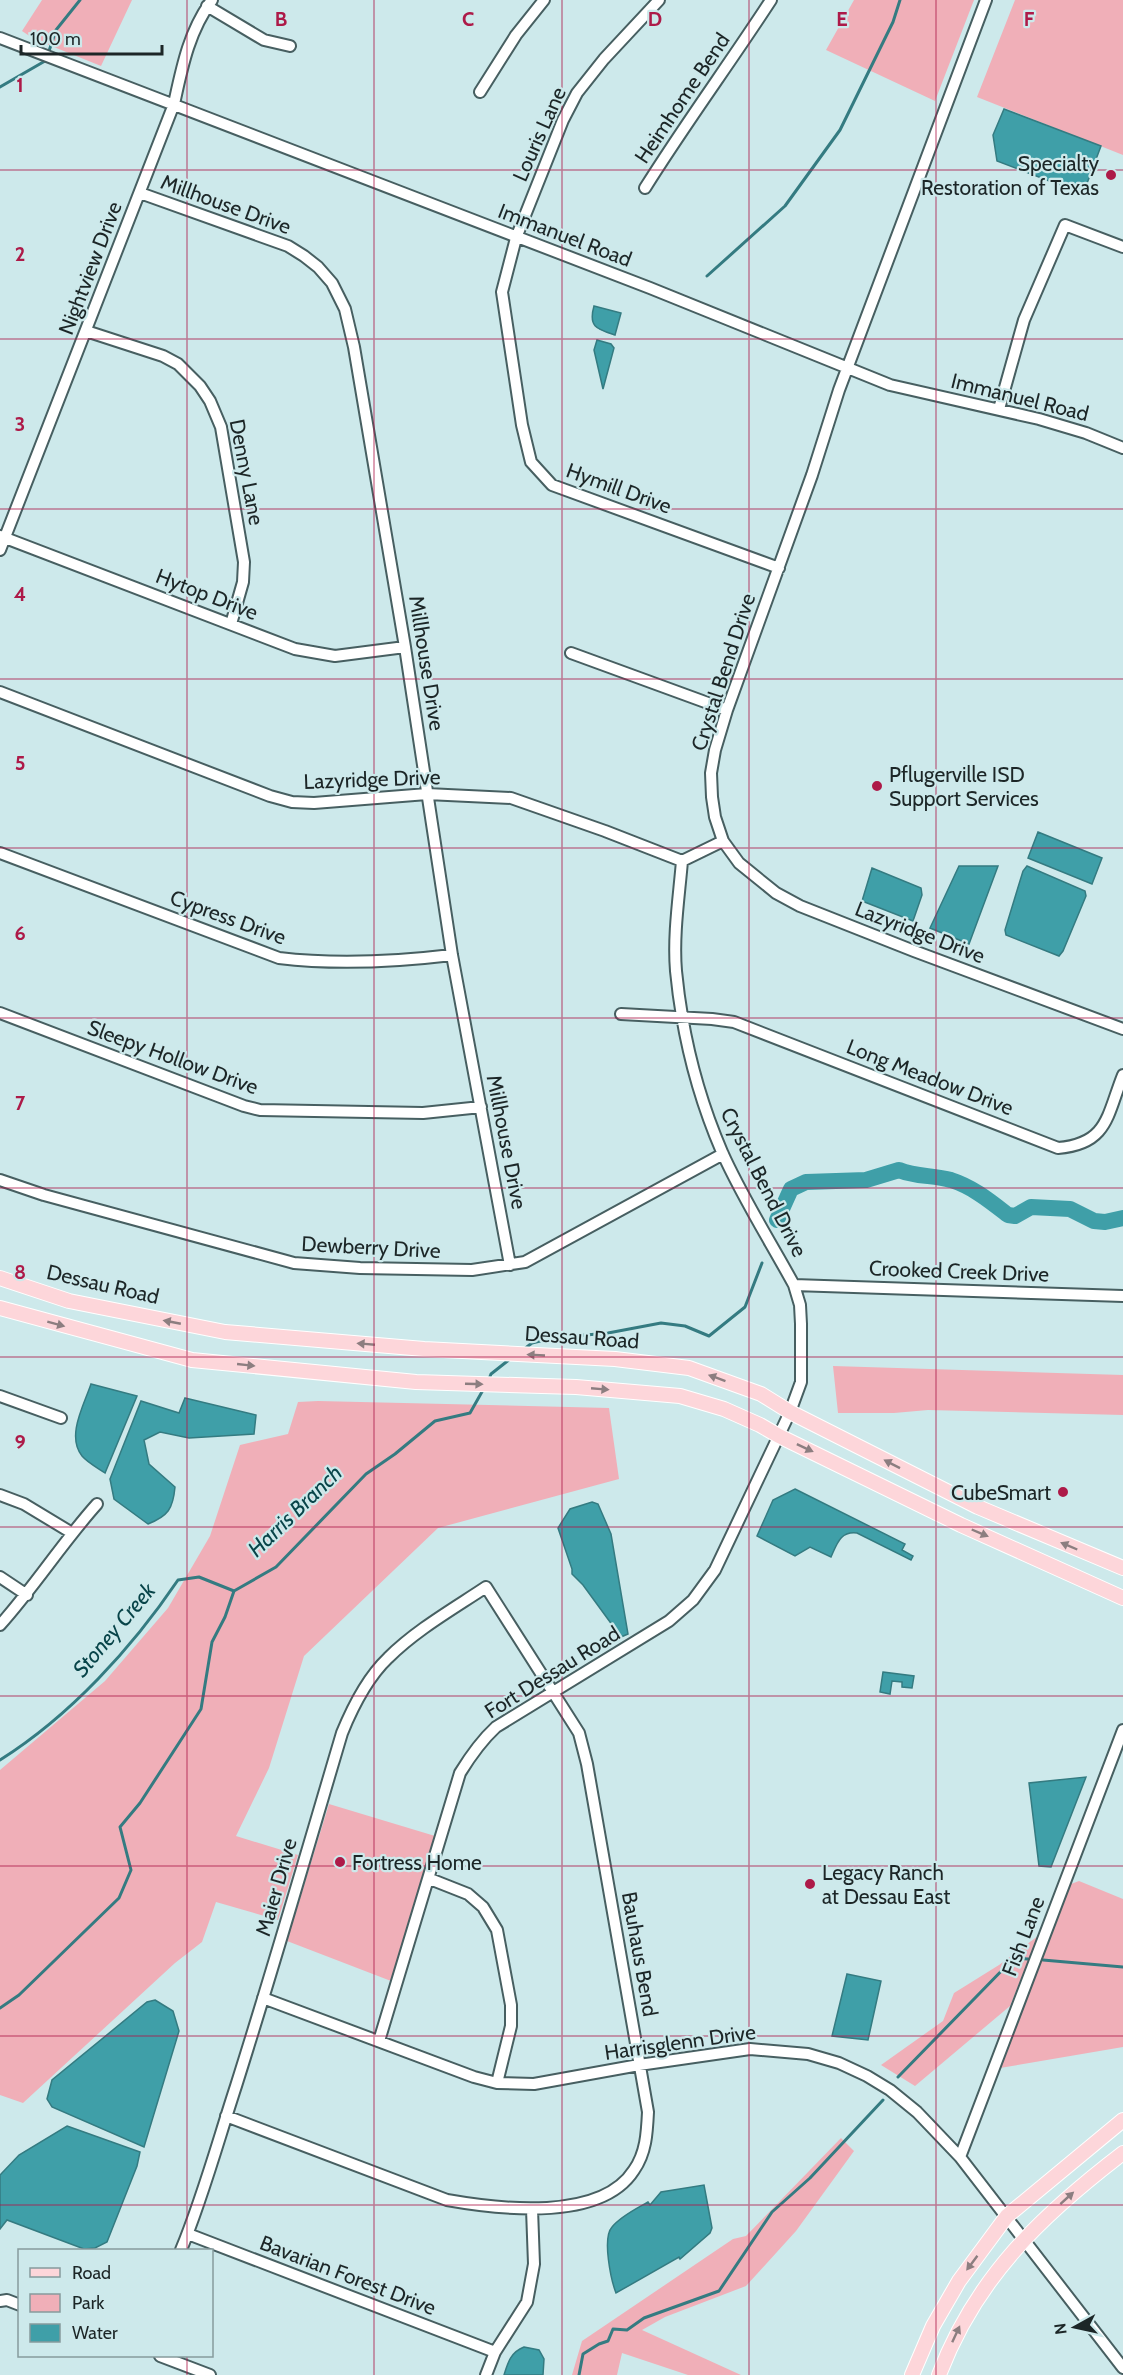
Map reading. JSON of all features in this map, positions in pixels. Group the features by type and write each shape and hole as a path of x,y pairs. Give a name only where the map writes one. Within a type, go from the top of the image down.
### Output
{"main road":[{"name":"Dessau Road","path":"0,1278 69,1301 225,1332 424,1349 615,1359 688,1368 761,1394 790,1412 978,1507 1123,1568"},
{"path":"0,1308 192,1360 416,1382 542,1386 680,1396 724,1409 760,1425 961,1525 1123,1598"},
{"path":"912,2375 933,2326 959,2281 1007,2216 1123,2120"},
{"path":"939,2375 963,2320 985,2286 1025,2238 1080,2186 1123,2153"}],"street":[{"path":"480,92 516,36 544,0"},
{"name":"Louris Lane","path":"516,238 563,120 577,93 604,59 658,0"},
{"name":"Crystal Bend Drive","path":"723,841 715,817 711,773 727,710 848,368 986,0"},
{"name":"Heimhome Bend","path":"645,188 684,127 735,55 767,2"},
{"path":"210,3 264,40 290,46"},
{"name":"Nightview Drive","path":"0,550 2,537 86,331 174,104 186,51 196,26 210,3"},
{"name":"Immanuel Road","path":"0,38 650,288 848,368 913,391 999,409 1086,433 1123,448"},
{"name":"Millhouse Drive","path":"140,194 288,246 318,267 332,283 345,309 354,347 405,647 452,954 510,1265"},
{"path":"999,409 1024,320 1065,225 1123,247"},
{"name":"Hymill Drive","path":"516,238 502,292 522,425 531,462 552,485 779,568"},
{"name":"Denny Lane","path":"86,331 163,356 178,364 200,386 210,401 221,427 244,562 243,582 231,624"},
{"name":"Hytop Drive","path":"2,537 296,649 320,655 352,655 405,647"},
{"path":"571,653 727,710"},
{"name":"Lazyridge Drive","path":"0,692 259,792 292,802 377,799 427,794 511,798 682,861"},
{"path":"682,861 723,841"},
{"name":"Lazyridge Drive","path":"723,841 739,863 756,879 800,906 1123,1029"},
{"name":"Cypress Drive","path":"0,853 279,958 310,962 365,963 403,961 452,954"},
{"name":"Crystal Bend Drive","path":"682,861 676,960 683,1018 694,1076 723,1154 794,1285 800,1305 801,1382 779,1436"},
{"name":"Sleepy Hollow Drive","path":"0,1013 244,1106 260,1110 423,1113 481,1107"},
{"name":"Long Meadow Drive","path":"621,1014 734,1022 1058,1148 1085,1144 1104,1126 1123,1075"},
{"name":"Dewberry Drive","path":"0,1180 44,1195 294,1263 425,1270 472,1270 525,1262 723,1154"},
{"name":"Crooked Creek Drive","path":"794,1285 1123,1296"},
{"path":"0,1396 61,1418"},
{"name":"Fort Dessau Road","path":"379,2041 430,1879 460,1773 471,1755 481,1741 496,1727 669,1622 693,1600 715,1570 779,1436"},
{"path":"0,1495 24,1504 72,1533"},
{"path":"0,1625 27,1595 72,1533 97,1504"},
{"path":"0,1577 27,1595"},
{"name":"Bauhaus Bend","path":"226,2116 447,2200 480,2206 532,2209 583,2203 622,2184 634,2171 647,2136 648,2112 587,1764 579,1733 486,1587"},
{"name":"Maier Drive","path":"181,2249 264,1998 342,1733 353,1707 386,1659 411,1638 486,1587"},
{"name":"Fish Lane","path":"960,2157 1123,1730"},
{"path":"430,1879 468,1894 483,1907 497,1930 511,2005 511,2026 498,2083"},
{"name":"Harrisglenn Drive","path":"264,1998 474,2077 498,2083 534,2084 639,2065 750,2049 808,2054 839,2063 890,2090 917,2112 960,2157 1025,2238 1123,2368"},
{"path":"486,2375 495,2352 527,2302 534,2265 532,2209"},
{"name":"Bavarian Forest Drive","path":"188,2234 495,2352"},
{"path":"0,2301 7,2300 18,2304"},
{"path":"165,2357 210,2375"}],"green space":[{"path":"42,0 132,0 101,66 34,39 22,31"},
{"path":"854,0 974,0 935,101 826,50"},
{"path":"1015,0 1123,0 1123,155 977,97"},
{"path":"833,1366 1123,1375 1123,1415 928,1410 894,1413 838,1413"},
{"path":"298,1402 609,1408 619,1479 438,1528 304,1656 269,1768 236,1836 298,1855 278,1920 216,1902 202,1942 175,1963 23,2103 0,2095 0,1770 105,1681 168,1608 210,1536 240,1445 288,1434"},
{"path":"329,1804 435,1836 391,1981 287,1941"},
{"path":"1079,1881 1123,1899 1123,2047 1000,2068 1071,1884"},
{"path":"1038,1936 1010,2006 915,2086 881,2065 943,2021 954,1993 999,1965"},
{"path":"841,2138 854,2151 796,2231 746,2286 665,2317 642,2330 741,2375 688,2375 622,2353 617,2375 572,2375 582,2341 733,2239 746,2236"}],"water":[{"path":"1004,109 1101,146 1083,194 997,161 993,135"},
{"path":"594,306 621,313 615,335 599,329 593,323"},
{"path":"597,340 611,344 614,348 603,389 594,350"},
{"path":"1038,832 1102,858 1092,884 1028,858"},
{"path":"959,866 998,866 969,944 930,928"},
{"path":"1027,866 1085,891 1086,896 1059,956 1006,935 1005,930 1023,871"},
{"path":"872,868 921,888 922,895 913,921 862,901"},
{"path":"91,1384 137,1396 105,1473 82,1456 76,1439 78,1420"},
{"path":"185,1398 256,1415 254,1434 189,1438 160,1432 144,1440 149,1464 175,1487 173,1501 168,1511 148,1524 114,1499 110,1479 141,1401 179,1413"},
{"path":"795,1489 905,1544 902,1550 913,1556 911,1560 857,1533 843,1536 831,1557 810,1547 795,1556 757,1536 773,1500"},
{"path":"592,1502 598,1504 611,1534 628,1634 621,1637 583,1585 572,1574 558,1528 570,1509"},
{"path":"883,1672 914,1676 912,1688 902,1687 902,1682 892,1681 890,1694 880,1692"},
{"path":"1086,1777 1051,1867 1039,1866 1029,1783"},
{"path":"847,1974 881,1981 868,2040 832,2036"},
{"path":"155,2000 173,2011 179,2031 144,2147 52,2107 47,2099 52,2080 147,2002"},
{"path":"67,2126 140,2152 137,2166 107,2242 95,2248 84,2249 7,2220 0,2229 0,2175 19,2155"},
{"path":"704,2185 712,2228 710,2233 680,2259 679,2257 616,2293 608,2249 609,2232 612,2227 634,2210 648,2202 650,2205 661,2192"},
{"path":"524,2347 539,2350 544,2359 543,2375 504,2375 513,2355"}],"waterway":[{"path":"49,51 56,30 80,0"},
{"path":"707,276 785,206 840,130 893,22 900,0"},
{"path":"0,87 45,61"},
{"name":"Harris Branch","path":"777,1220 791,1189 806,1182 866,1180 899,1170 944,1178 967,1186 1008,1215 1015,1216 1031,1207 1070,1209 1094,1221 1105,1222 1123,1218"},
{"name":"Harris Branch","path":"523,1350 532,1343 553,1338 608,1333 661,1323 685,1326 709,1336 745,1307 762,1263"},
{"name":"Harris Branch","path":"489,1379 491,1374 510,1359"},
{"name":"Harris Branch","path":"0,2008 19,1995 119,1898 131,1870 120,1827 140,1803 201,1709 212,1642 225,1617 234,1591 276,1567 366,1474 395,1454 435,1421 470,1413 483,1390"},
{"name":"Stoney Creek","path":"0,1760 51,1723 98,1679 141,1631 178,1580 199,1577 234,1591"},
{"path":"898,2077 1014,1958 1028,1959"},
{"path":"1043,1960 1123,1967"},
{"path":"579,2375 583,2354 608,2341 613,2329 627,2330 644,2318 719,2291 772,2212 810,2178 883,2100"}],"place":[{"name":"Specialty Restoration of Texas","path":"1111,175"},
{"name":"Pflugerville ISD Support Services","path":"877,786"},
{"name":"CubeSmart","path":"1063,1492"},
{"name":"Fortress Home","path":"340,1862"},
{"name":"Legacy Ranch at Dessau East","path":"810,1884"}]}
